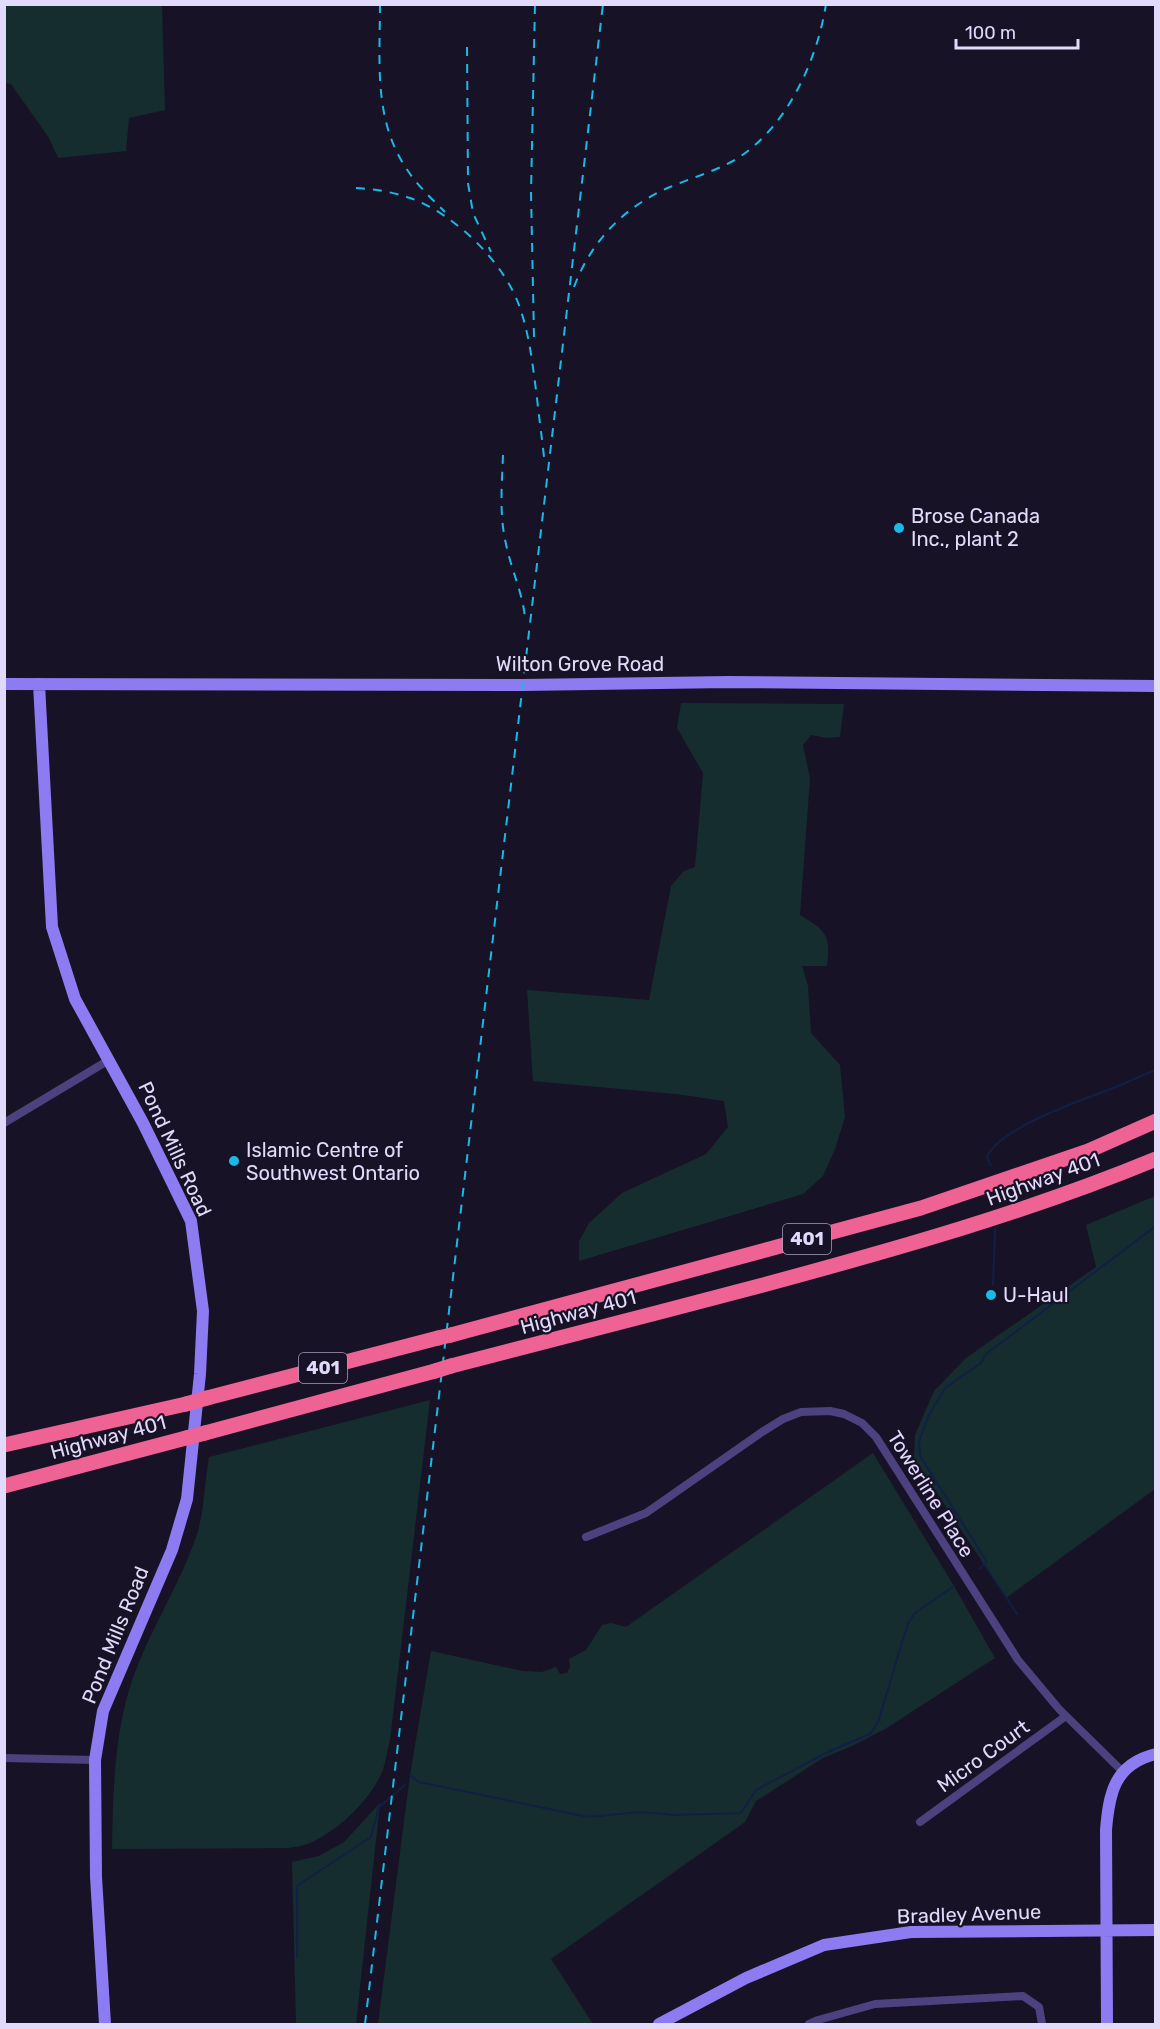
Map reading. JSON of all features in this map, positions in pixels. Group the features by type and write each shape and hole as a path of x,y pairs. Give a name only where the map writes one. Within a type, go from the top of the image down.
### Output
{"highway":[{"name":"Highway 401","path":"4,1445 186,1404 921,1208 1088,1151 1155,1121"},
{"name":"Highway 401","path":"4,1486 892,1250 983,1223 1092,1185 1155,1159"}],"main road":[{"name":"Wilton Grove Road","path":"4,684 534,685 738,682 1155,686"},
{"name":"Pond Mills Road","path":"39,684 52,927 75,999 144,1123 191,1221 203,1311 200,1374 187,1499 172,1550 103,1711 95,1760 96,1878 105,2025"},
{"path":"1107,2025 1106,1830 1108,1806 1115,1783 1123,1772 1136,1761 1155,1754"},
{"name":"Bradley Avenue","path":"659,2025 746,1978 824,1945 912,1932 1155,1930"}],"street":[{"path":"4,1123 109,1060"},
{"name":"Towerline Place","path":"586,1538 646,1512 783,1419 811,1410 844,1414 862,1423 876,1437 1018,1660 1041,1690 1123,1772"},
{"name":"Micro Court","path":"920,1822 1066,1716"},
{"path":"4,1758 95,1760"},
{"path":"816,2023 875,2004 1023,1996 1039,2007 1042,2025"}],"green space":[{"path":"4,5 162,5 165,110 129,118 126,151 58,158 49,138 11,84 5,83"},
{"path":"681,703 844,704 840,737 827,738 811,735 803,745 810,778 800,915 816,925 825,934 827,940 827,966 802,966 808,986 811,1033 840,1065 845,1117 835,1149 823,1176 803,1194 579,1261 579,1241 589,1223 622,1193 706,1154 728,1127 724,1101 676,1094 533,1081 527,990 649,1000 671,886 684,871 695,867 703,773 677,728"},
{"path":"1155,1196 1155,1489 1006,1598 914,1458 915,1435 934,1391 966,1358 1096,1267 1086,1225"},
{"path":"430,1400 390,1740 382,1772 370,1793 342,1823 321,1838 299,1846 288,1848 112,1849 115,1769 124,1709 144,1650 190,1554 197,1534 209,1457"},
{"path":"873,1453 995,1658 885,1729 823,1758 756,1801 745,1822 551,1959 593,2024 378,2024 410,1775 431,1651 523,1671 542,1672 556,1667 560,1674 567,1673 570,1667 569,1659 586,1650 602,1625 611,1623 626,1627"},
{"path":"380,1803 356,2024 296,2024 292,1862 319,1856 344,1842"}],"waterway":[{"path":"991,1166 987,1157 995,1145 1009,1134 1048,1114 1156,1070"},
{"path":"979,1569 987,1562 920,1456 919,1442 929,1415 945,1388 981,1363 986,1354 1156,1226"},
{"path":"993,1285 995,1229"},
{"path":"984,1564 1017,1614"},
{"path":"410,1775 419,1782 588,1817 641,1812 674,1815 741,1813 756,1790 830,1751 870,1734 878,1722 908,1623 915,1613 954,1586"},
{"path":"297,1957 297,1886 371,1837 379,1807 405,1785"}],"railway":[{"path":"380,4 381,90 389,132 408,171 445,212"},
{"path":"534,337 531,193 535,4"},
{"path":"365,2024 603,4"},
{"path":"574,287 581,270 600,240 624,215 638,204 670,187 733,161 752,148 768,132 796,93 806,71 822,26 826,4"},
{"path":"467,47 468,183 473,213 491,252"},
{"path":"356,188 397,194 427,205 461,228 503,274 520,308 526,330 544,457"},
{"path":"503,455 502,522 525,617"}],"place":[{"name":"Brose Canada Inc., plant 2","path":"899,528"},
{"name":"Islamic Centre of Southwest Ontario","path":"234,1161"},
{"name":"U-Haul","path":"991,1295"}]}
